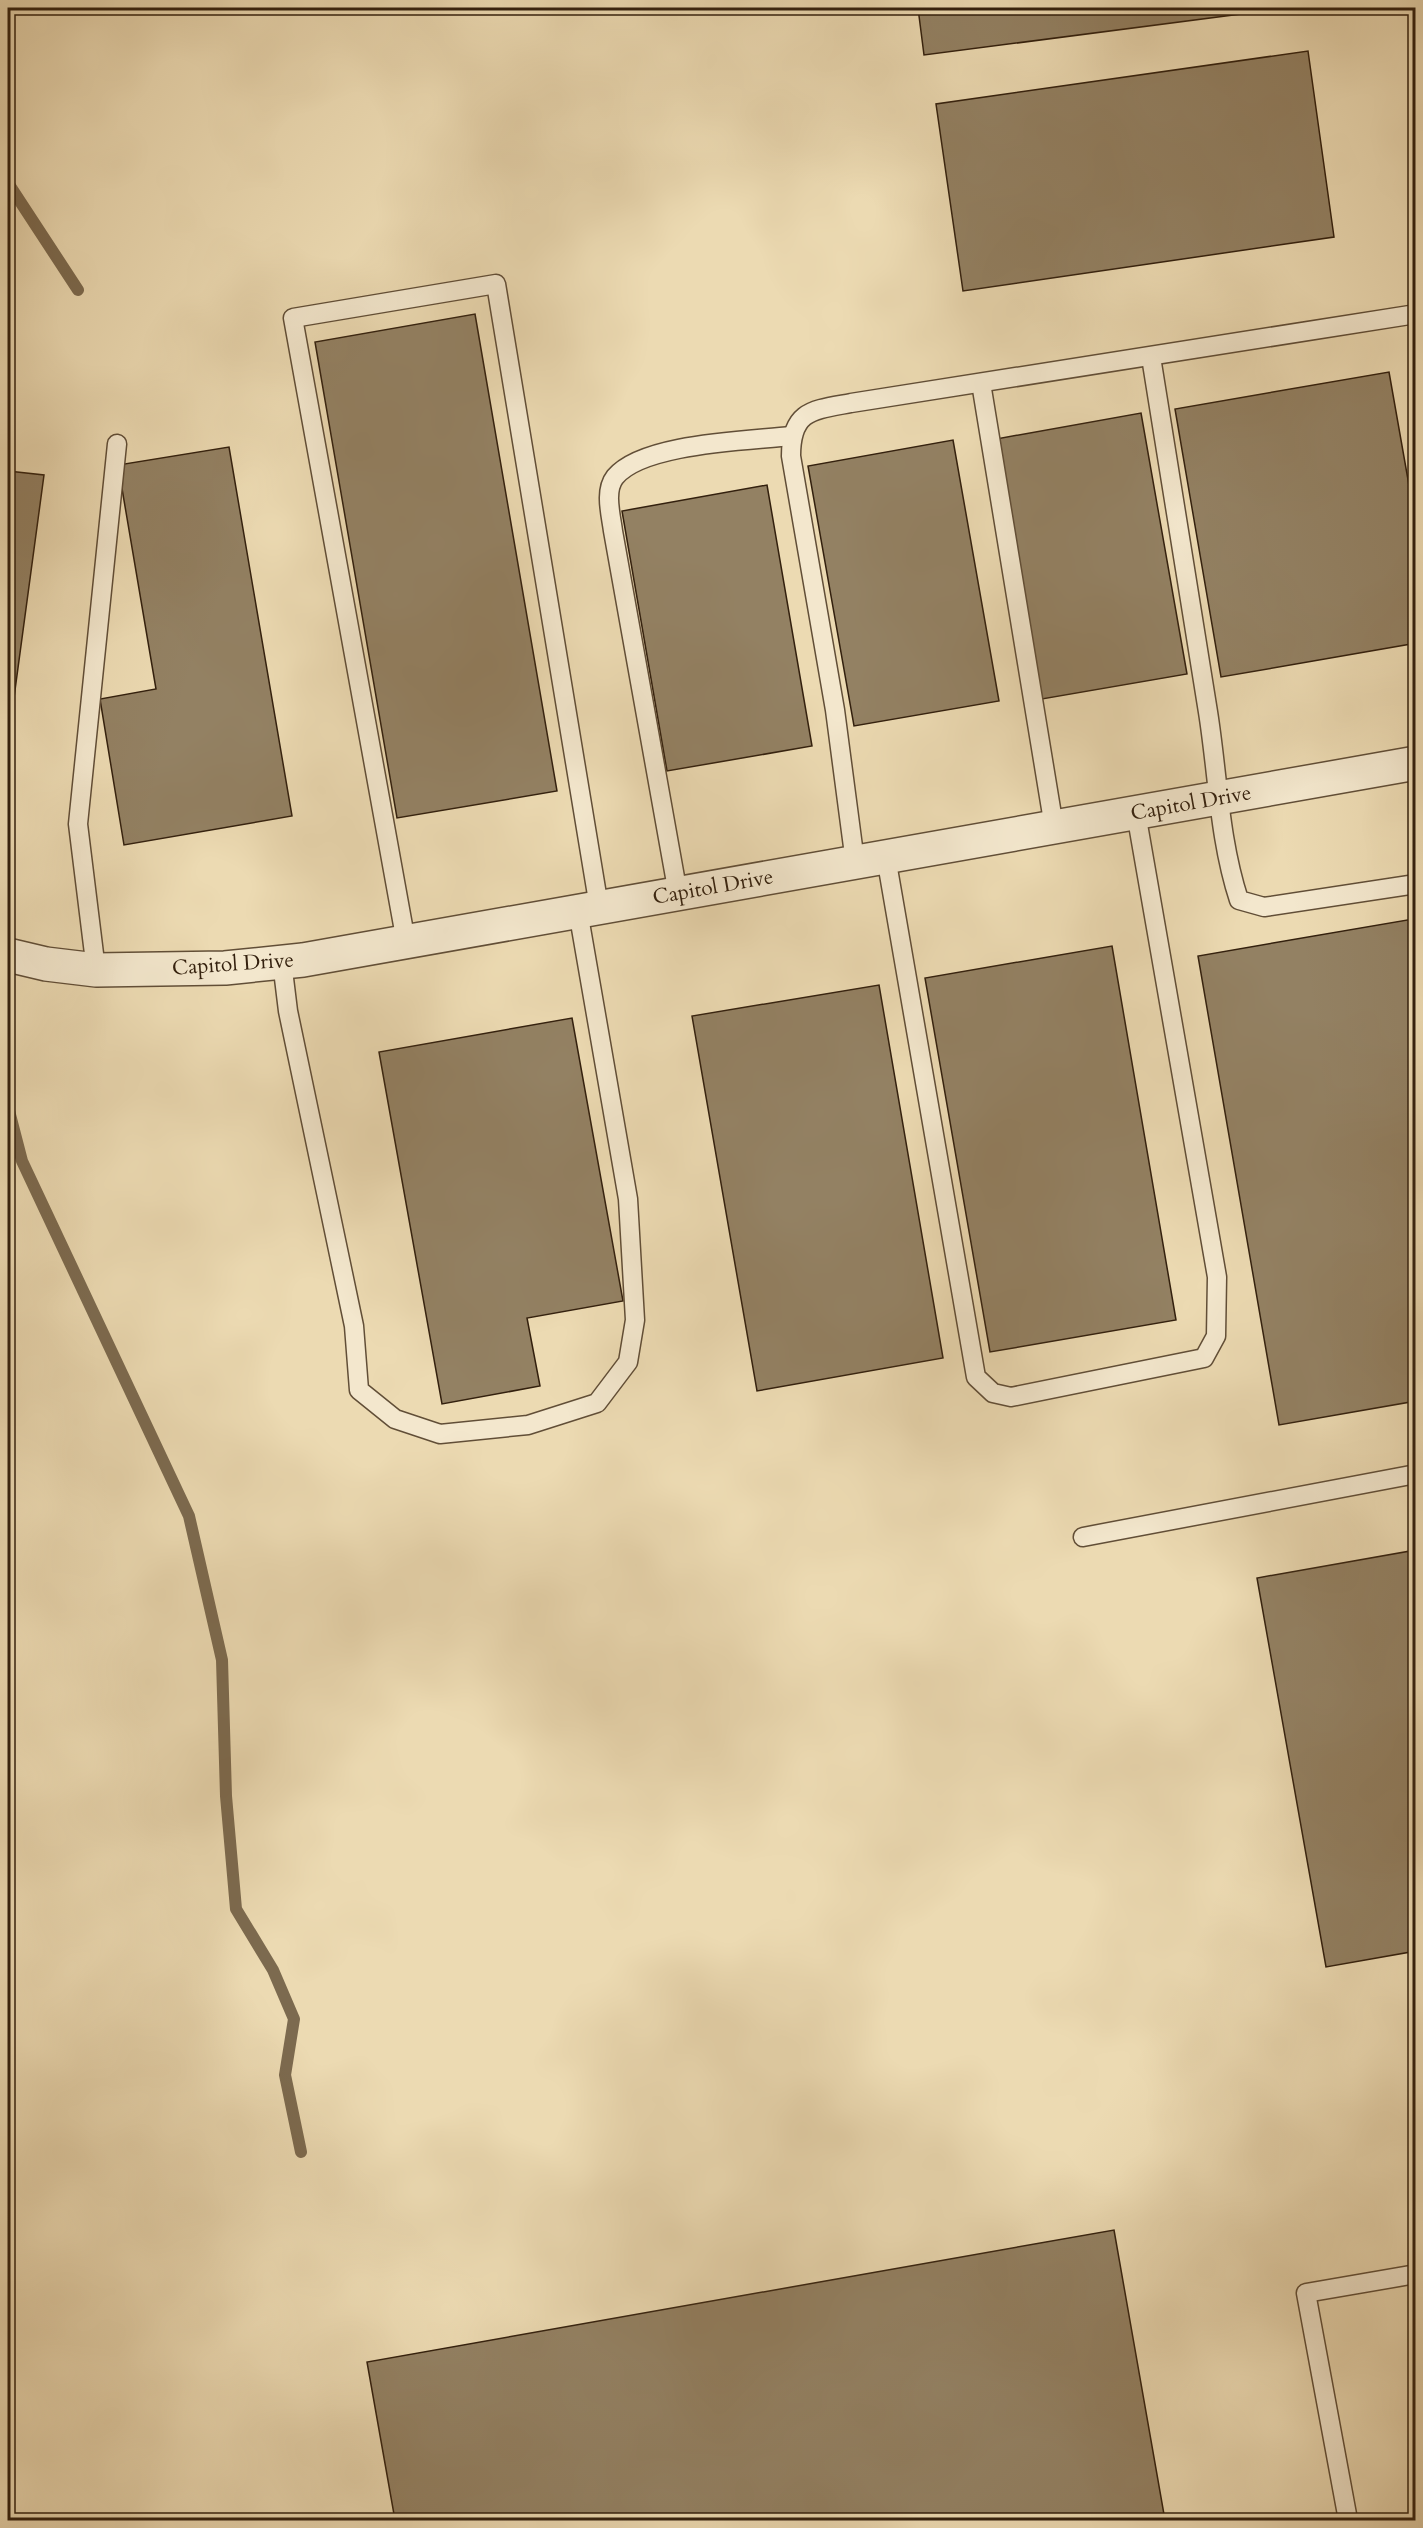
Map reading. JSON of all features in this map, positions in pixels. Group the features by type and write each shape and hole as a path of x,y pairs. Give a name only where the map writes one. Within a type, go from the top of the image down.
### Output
{"street":[{"name":"Capitol Drive","path":"8,955 46,964 96,970 225,968 282,962 1416,763"}],"lane":[{"path":"282,962 288,1011 354,1326 359,1390 395,1419 440,1434 528,1425 597,1403 628,1362 635,1320 628,1199 589,909 496,284 293,318 406,942"},
{"path":"1136,813 1217,1277 1216,1336 1204,1358 1011,1397 993,1393 976,1377 871,859 835,710 795,486 791,436 801,420 814,410 1416,314"},
{"path":"1151,357 1209,715 1217,798 1232,879 1239,900 1264,907 1416,884"},
{"path":"981,382 1054,827"},
{"path":"678,894 613,531 609,491 614,478 629,465 652,455 703,445 791,436"},
{"path":"96,970 78,824 117,444"},
{"path":"1083,1537 1416,1474"},
{"path":"1348,2520 1306,2293 1416,2274"}],"building":[{"path":"918,8 1288,8 924,55"},
{"path":"1308,51 1334,237 963,291 936,104"},
{"path":"475,314 557,791 397,818 315,342"},
{"path":"1389,372 1416,525 1416,639 1411,644 1221,677 1175,409"},
{"path":"1141,413 1187,674 1042,699 996,439"},
{"path":"953,440 999,701 854,726 808,466"},
{"path":"229,447 292,816 124,845 100,699 156,689 118,465"},
{"path":"8,471 44,475 8,742"},
{"path":"767,485 812,746 667,771 622,511"},
{"path":"1413,919 1416,935 1416,1401 1279,1425 1198,956"},
{"path":"1112,946 1176,1320 990,1352 925,978"},
{"path":"879,985 943,1358 757,1391 692,1016"},
{"path":"572,1018 623,1301 527,1318 540,1386 442,1404 379,1052"},
{"path":"1416,1550 1416,1951 1326,1967 1257,1578"},
{"path":"1114,2230 1165,2520 395,2520 367,2362"}],"waterway":[{"path":"8,183 78,290"},
{"path":"8,1107 22,1161 189,1516 222,1660 226,1796 236,1909 273,1970 294,2019 285,2075 301,2152"}]}
